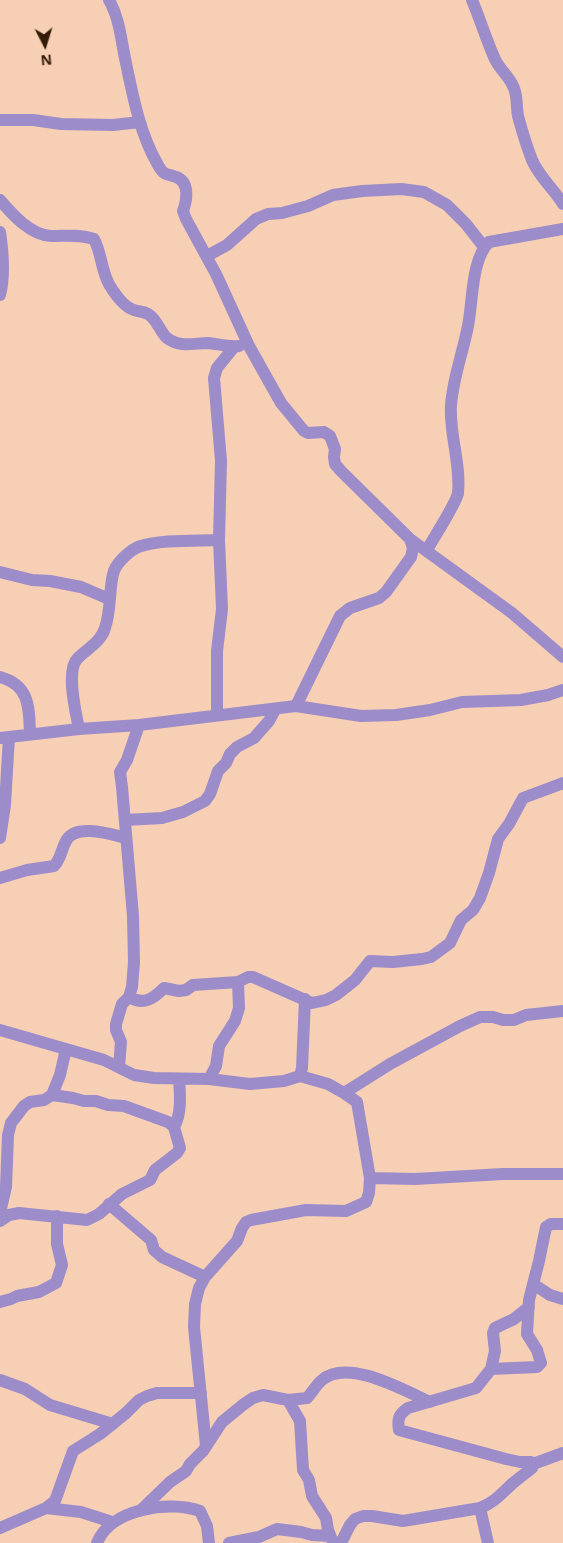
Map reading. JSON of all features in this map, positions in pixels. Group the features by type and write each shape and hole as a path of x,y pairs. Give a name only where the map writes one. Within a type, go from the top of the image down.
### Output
{"street":[{"path":"108,0 117,20 140,122 151,153 162,172 176,177 182,182 186,191 183,211 186,219 207,256 249,346 281,403 304,431 308,433 324,432 330,436 335,449 335,464 410,539 512,613 563,657"},
{"path":"472,0 494,58 513,85 518,115 532,160 542,178 558,195 563,204"},
{"path":"0,120 113,125 140,122"},
{"path":"207,256 227,245 256,219 268,214 282,213 308,206 333,195 362,190 401,189 424,192 447,205 466,224 484,247"},
{"path":"0,200 20,220 38,232 48,236 84,235 94,239 99,249 109,285 118,298 132,310 142,311 151,316 166,337 175,343 184,345 208,343 234,347 249,346"},
{"path":"427,550 458,494 457,459 451,406 469,325 472,290 484,247 489,242 495,240 563,229"},
{"path":"0,232 2,287 0,295"},
{"path":"218,715 217,651 222,609 218,540 221,461 214,378 217,368 234,347"},
{"path":"296,706 340,616 350,608 379,598 386,592 411,557 410,539"},
{"path":"79,729 74,700 72,670 77,659 100,638 106,627 113,572 124,558 138,548 165,542 218,540"},
{"path":"0,572 32,580 50,581 80,587 109,599"},
{"path":"0,677 8,679 21,688 27,699 30,734"},
{"path":"0,838 5,805 5,737 139,725 296,706 361,716 396,715 430,710 462,702 521,700 563,690"},
{"path":"125,820 162,818 183,812 205,801 210,794 218,771 226,763 230,754 237,747 254,738 269,721 275,710"},
{"path":"119,1067 121,1042 116,1030 116,1024 122,1004 129,997 133,976 134,936 120,772 127,760 139,725"},
{"path":"129,997 134,1000 147,1000 158,995 164,988 179,991 186,990 193,985 238,982 248,977 253,977 312,1003 326,1000 336,995 355,980 370,961 393,962 422,960 431,957 450,943 461,920 474,910 489,873 498,839 510,824 523,798 563,783"},
{"path":"0,878 27,870 54,866 60,857 66,839 74,832 94,831 126,838"},
{"path":"209,1079 216,1066 219,1046 235,1021 238,1008 238,982"},
{"path":"300,1076 305,999"},
{"path":"344,1092 390,1064 480,1017 514,1020 526,1015 563,1011"},
{"path":"0,1030 104,1060 134,1075 179,1079 209,1079 250,1084 300,1076 328,1084 344,1092 354,1099 359,1107 370,1178 369,1194 366,1202 346,1211 306,1210 257,1218 246,1222 237,1241 204,1277 198,1288 194,1327 206,1446"},
{"path":"52,1096 60,1075 66,1049"},
{"path":"104,1060 120,1053"},
{"path":"174,1127 177,1122 179,1079"},
{"path":"0,1214 6,1187 8,1135 6,1125 30,1102 44,1100 52,1096 96,1101 108,1106 124,1106 168,1122 174,1127 180,1148 177,1153 155,1170 150,1180 122,1194 98,1214 87,1220 19,1213 9,1215 0,1221"},
{"path":"370,1178 415,1179 504,1174 563,1174"},
{"path":"109,1204 151,1240 154,1250 162,1257 204,1277"},
{"path":"0,1302 16,1296 39,1292 56,1283 62,1265 57,1244 57,1216"},
{"path":"491,1369 537,1368 542,1363 537,1350 527,1334 529,1307 546,1227 551,1224 563,1224"},
{"path":"533,1284 550,1295 563,1299"},
{"path":"529,1307 514,1319 495,1328 493,1333 495,1352 491,1369 476,1388 401,1412 398,1418 399,1430 506,1459 531,1462 533,1464 563,1453"},
{"path":"140,1511 170,1482 186,1471 222,1422 253,1398 263,1395 288,1400 307,1398 321,1381 334,1373 348,1372 360,1373 374,1378 430,1402"},
{"path":"0,1380 25,1389 50,1405 113,1424"},
{"path":"0,1528 46,1508 55,1501 73,1451 113,1424 139,1400 157,1393 200,1393"},
{"path":"288,1400 300,1420 303,1470 309,1480 312,1496 326,1518 335,1541"},
{"path":"335,1541 355,1519 362,1516 403,1521 489,1505 505,1492 511,1484 532,1468 533,1464"},
{"path":"96,1543 100,1534 112,1522 140,1511 162,1506 188,1506 200,1511 207,1526 209,1543"},
{"path":"46,1508 81,1512 99,1520 112,1522"},
{"path":"480,1508 488,1543"},
{"path":"230,1543 258,1537 277,1529 301,1532 335,1541"}]}
